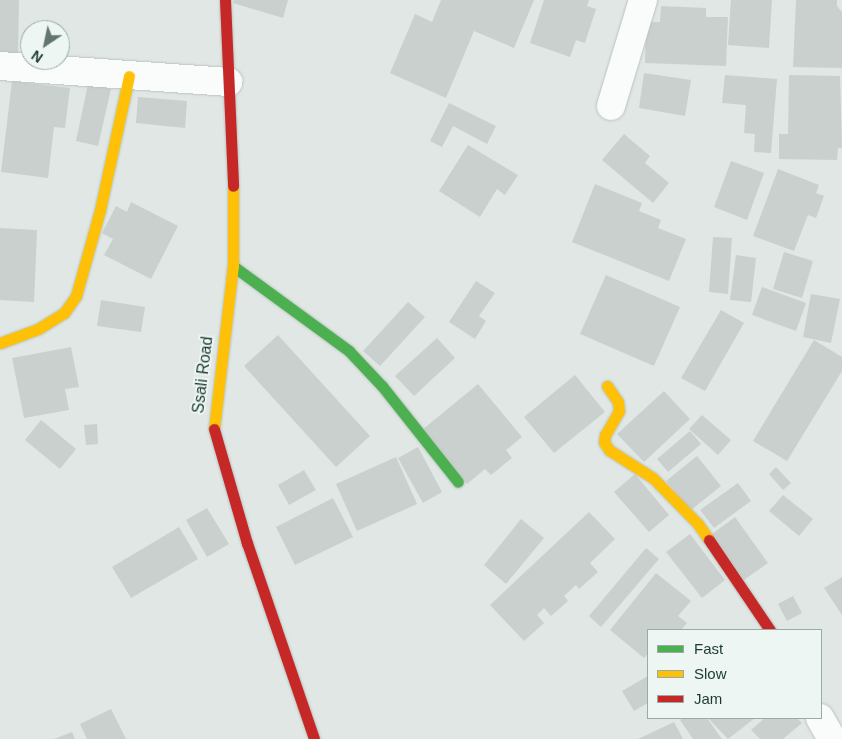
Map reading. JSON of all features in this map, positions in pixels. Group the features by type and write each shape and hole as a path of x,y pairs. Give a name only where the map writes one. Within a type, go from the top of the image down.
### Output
{"street":[{"name":"Ssali Road","path":"225,0 233,146 233,266 213,418 215,440 250,552 314,739"},
{"path":"611,106 643,0"},
{"path":"0,66 228,82"},
{"path":"0,343 38,329 64,313 76,296 100,210 129,76"},
{"path":"233,266 349,351 382,386 458,482"},
{"path":"607,386 618,402 619,411 605,435 604,442 609,450 653,478 698,524 769,629"},
{"path":"821,719 832,739"}],"building":[{"path":"0,0 19,0 18,54 0,53"},
{"path":"234,0 288,0 283,18 233,3"},
{"path":"441,0 534,0 514,48 474,31 446,98 390,73 415,14 432,22"},
{"path":"544,0 589,0 587,6 596,9 585,43 576,40 570,57 530,43"},
{"path":"731,0 772,0 769,48 728,45"},
{"path":"796,0 837,0 837,6 842,12 842,68 793,67"},
{"path":"661,6 706,8 706,17 728,17 726,66 645,63 646,22 660,22"},
{"path":"644,73 691,80 685,116 639,108"},
{"path":"725,75 777,79 771,153 754,152 755,134 744,133 746,105 722,103"},
{"path":"789,75 840,76 842,148 838,148 837,160 779,159 779,134 788,134"},
{"path":"12,81 70,88 65,128 54,127 48,178 1,172"},
{"path":"88,84 111,89 98,146 76,141"},
{"path":"138,97 187,101 185,128 136,123"},
{"path":"449,103 496,126 487,144 453,126 442,147 430,141"},
{"path":"624,134 650,156 645,163 669,183 653,203 602,160"},
{"path":"468,145 518,175 505,195 497,189 480,217 439,191"},
{"path":"731,161 764,173 747,220 714,207"},
{"path":"778,169 819,185 816,193 824,196 816,218 808,215 794,251 753,236"},
{"path":"595,184 642,203 639,211 661,220 658,228 686,239 669,281 572,242"},
{"path":"131,202 178,226 151,279 104,255 113,239 102,233 116,206 127,212"},
{"path":"0,228 37,230 34,302 0,300"},
{"path":"713,237 732,238 728,294 709,292"},
{"path":"784,252 813,261 802,298 773,289"},
{"path":"736,255 756,258 751,302 730,300"},
{"path":"606,275 680,307 654,366 580,334"},
{"path":"476,281 495,293 479,316 486,321 475,339 449,322"},
{"path":"762,287 806,303 796,331 752,315"},
{"path":"811,294 840,299 831,343 803,337"},
{"path":"101,300 145,307 141,332 97,326"},
{"path":"408,302 425,317 380,366 363,351"},
{"path":"721,310 744,323 705,391 681,378"},
{"path":"278,335 370,436 336,467 244,366"},
{"path":"437,338 455,358 414,396 395,376"},
{"path":"814,340 842,357 842,371 787,461 753,441"},
{"path":"71,347 79,387 65,389 69,410 24,418 12,358"},
{"path":"575,375 605,412 554,453 524,417"},
{"path":"478,384 522,437 506,450 512,458 491,475 485,469 467,484 422,430"},
{"path":"664,391 690,419 644,462 617,434"},
{"path":"702,415 731,440 718,455 689,429"},
{"path":"41,420 76,449 60,469 25,440"},
{"path":"97,424 98,444 86,445 84,425"},
{"path":"690,431 701,444 668,472 657,459"},
{"path":"418,447 442,492 423,503 398,458"},
{"path":"697,456 721,486 691,510 666,481"},
{"path":"396,457 417,504 357,531 336,484"},
{"path":"776,467 791,483 783,490 769,474"},
{"path":"304,470 316,490 289,505 278,485"},
{"path":"635,474 669,515 649,532 614,492"},
{"path":"738,483 751,501 714,528 700,510"},
{"path":"783,495 813,519 799,536 769,511"},
{"path":"333,498 353,537 295,565 276,527"},
{"path":"207,508 229,544 207,557 186,520"},
{"path":"589,512 615,539 590,563 598,572 579,589 576,585 564,596 568,601 551,616 544,608 537,615 544,623 524,641 490,605"},
{"path":"735,517 768,563 744,580 712,534"},
{"path":"521,519 544,538 506,584 484,565"},
{"path":"179,527 198,559 131,598 112,567"},
{"path":"690,534 725,580 702,598 666,552"},
{"path":"646,548 659,559 601,627 589,616"},
{"path":"656,573 691,601 678,616 687,623 682,629 647,629 647,654 644,658 610,630"},
{"path":"842,577 842,615 824,588"},
{"path":"793,596 802,613 787,621 778,604"},
{"path":"647,677 647,704 634,711 622,691"},
{"path":"111,709 126,739 87,739 80,724"},
{"path":"708,719 722,739 693,739 680,720"},
{"path":"709,719 754,719 728,739"},
{"path":"764,719 798,719 802,723 783,739 760,739 751,730"},
{"path":"674,722 683,739 638,739"},
{"path":"72,732 75,739 54,739"}],"traffic: fast":[{"path":"233,266 349,351 382,386 458,482"}],"traffic: slow":[{"path":"0,343 38,329 64,313 76,296 100,210 129,76"},
{"path":"214,429 233,266 233,186"},
{"path":"607,386 618,402 619,411 605,435 604,442 609,450 653,478 698,524 709,540"}],"traffic: jam":[{"path":"225,0 233,186"},
{"path":"214,429 247,543 314,739"},
{"path":"709,540 769,629"}]}
